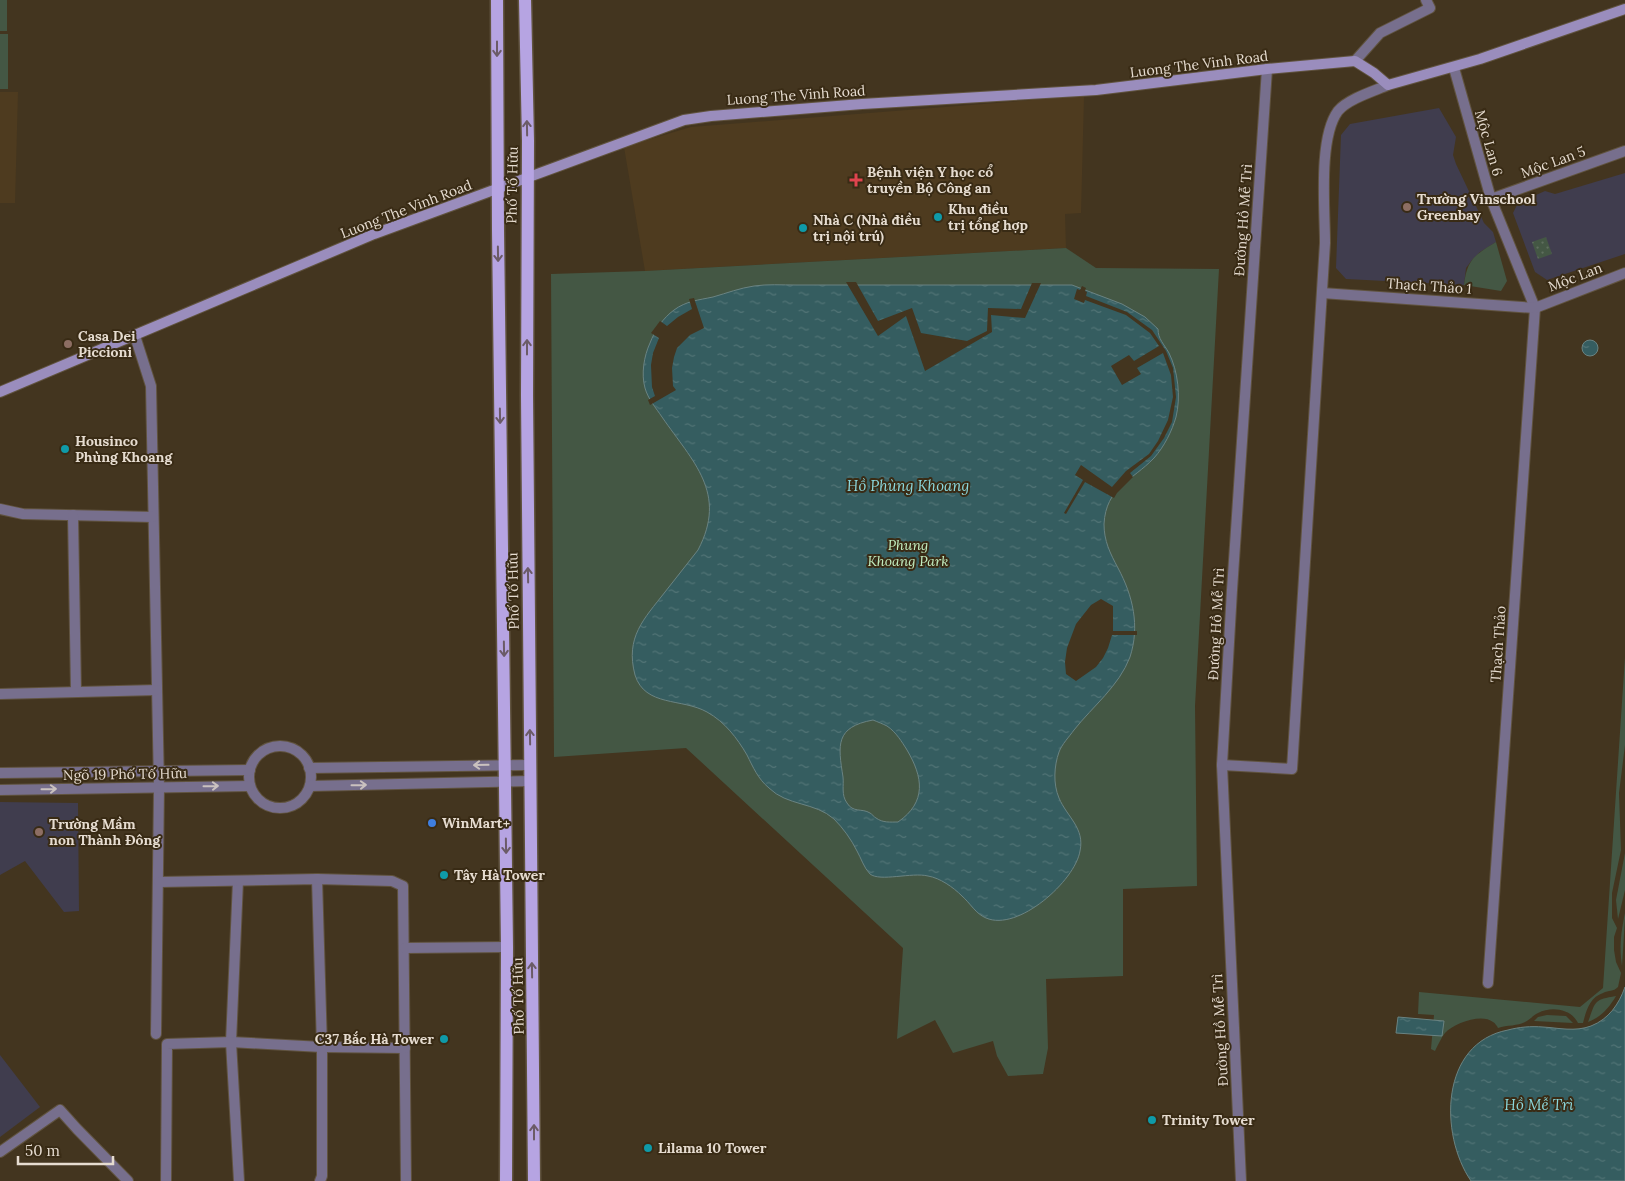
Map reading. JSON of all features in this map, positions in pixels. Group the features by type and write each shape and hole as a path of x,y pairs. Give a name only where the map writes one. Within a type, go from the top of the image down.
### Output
{"main road":[{"name":"Phố Tố Hữu","path":"497,0 506,781 506,1181"},
{"name":"Phố Tố Hữu","path":"525,0 528,177 526,366 534,1181"}],"street":[{"path":"1388,84 1355,61 1380,33 1430,8 1426,0"},
{"path":"1222,765 1292,769 1325,243 1324,182 1327,134 1338,111 1353,100 1388,84 1454,68 1625,10"},
{"name":"Luong The Vinh Road","path":"0,392 367,237 684,120 711,116 862,104 1096,90 1267,69 1355,61"},
{"name":"Mộc Lan 6","path":"1454,68 1491,199 1535,308"},
{"name":"Đường Hồ Mễ Trì","path":"1240,1181 1222,765 1232,580 1267,69"},
{"name":"Mộc Lan 5","path":"1491,199 1625,151"},
{"name":"Mộc Lan","path":"1535,308 1625,273"},
{"name":"Thạch Thảo 1","path":"1322,293 1535,308"},
{"name":"Thạch Thảo","path":"1488,983 1535,308"},
{"path":"134,336 150,386 159,787 156,1034"},
{"path":"0,508 23,514 153,517"},
{"path":"73,515 76,692"},
{"path":"0,694 156,690"},
{"path":"289,747 305,759 310,768 310,786 305,795 297,803 281,808 273,807 258,800 250,786 250,770 254,761 260,753 269,748 289,747"},
{"path":"310,768 530,765"},
{"name":"Ngõ 19 Phố Tố Hữu","path":"0,773 250,770"},
{"path":"310,786 530,781"},
{"name":"Ngõ 19 Phố Tố Hữu","path":"0,790 250,786"},
{"path":"159,882 318,879 392,881 403,886 406,1181"},
{"path":"318,879 322,1047 322,1176 320,1181"},
{"path":"238,880 231,1042 239,1181"},
{"path":"405,948 507,947"},
{"path":"166,1181 167,1044 231,1042 322,1047 405,1048"},
{"path":"0,1152 60,1110 128,1181"}],"shaded area":[{"path":"0,92 18,92 15,203 0,203"},
{"name":"Bệnh viện Y học cổ truyền Bộ Công an","path":"1084,96 1081,213 1065,214 1066,248 645,271 624,147 691,127"},
{"name":"Trường Vinschool Greenbay","path":"1439,108 1456,137 1453,155 1456,164 1484,223 1493,232 1496,242 1480,252 1466,268 1464,285 1346,279 1336,268 1341,135 1350,124"},
{"name":"Trường Vinschool Greenbay","path":"1625,173 1625,254 1547,280 1535,272 1513,213 1518,203 1545,191 1555,194"},
{"name":"Trường Mầm non Thành Đông","path":"0,802 78,803 79,911 64,912 25,861 0,875"},
{"path":"0,1055 40,1107 0,1137"}],"green space":[{"path":"0,0 7,0 7,31 0,31"},
{"path":"0,34 8,34 8,89 0,89"},
{"path":"1546,237 1552,254 1538,259 1532,242"},
{"path":"1496,242 1507,281 1501,291 1464,285 1470,263 1477,254"},
{"name":"Phung Khoang Park","path":"1066,248 1096,268 1219,269 1195,706 1197,886 1123,889 1123,976 1046,979 1048,1048 1043,1074 1008,1076 997,1056 993,1041 953,1053 935,1020 897,1039 903,948 686,748 554,757 551,274 645,271"},
{"path":"1625,657 1625,745 1619,793 1621,850 1612,893 1612,918 1617,928 1614,937 1614,950 1616,962 1621,973 1618,987 1599,995 1592,1001 1587,1009 1583,1023 1578,1023 1575,1018 1566,1012 1555,1009 1538,1013 1522,1023 1498,1028 1488,1019 1468,1020 1449,1029 1435,1051 1431,1049 1434,1015 1418,1014 1419,992 1580,1007 1603,988"},
{"path":"1625,853 1625,890 1618,919 1616,900"},
{"path":"1625,913 1622,966 1621,940"},
{"path":"1616,996 1604,1012 1588,1022 1594,1006 1599,1000"},
{"path":"1547,1015 1566,1016 1573,1023 1534,1021 1538,1017"}],"water":[{"name":"Hồ Phùng Khoang","path":"764,285 1072,285 1122,304 1145,317 1158,329 1160,339 1172,360 1176,376 1178,409 1172,428 1158,454 1115,493 1106,511 1105,536 1112,557 1128,589 1135,623 1133,645 1125,667 1112,687 1064,743 1056,763 1055,781 1057,793 1062,805 1078,829 1080,836 1080,851 1076,863 1068,876 1043,901 1013,918 999,920 982,916 955,889 933,877 921,875 881,877 870,874 844,830 834,819 818,810 776,794 759,777 735,737 719,721 707,712 697,708 656,697 640,685 635,675 633,662 633,650 638,629 698,550 706,530 709,512 708,495 703,479 685,449 652,403 646,392 643,371 648,348 654,333 670,313 693,301 739,289","holes":["873,720 887,726 898,737 907,750 919,779 918,798 914,806 898,822 881,821 871,813 852,808 844,797 840,756 842,739 845,733 852,727"]},
{"path":"1587,340 1593,340 1598,345 1596,354 1587,356 1582,351 1582,345"},
{"name":"Hồ Mễ Trì","path":"1625,987 1625,1181 1471,1181 1461,1162 1454,1139 1451,1116 1452,1093 1458,1071 1469,1052 1486,1038 1521,1027 1573,1029 1591,1026 1608,1015 1620,999"},
{"path":"1398,1017 1444,1021 1442,1036 1396,1033"}],"pier":[{"path":"846,282 856,282 878,321 912,308 921,333 967,341 987,331 988,308 1021,309 1032,283 1041,283 1025,318 991,315 992,332 925,371 906,316 878,336"},
{"path":"1082,286 1086,288 1086,296 1127,312 1152,330 1166,351 1173,368 1176,397 1172,422 1164,438 1151,456 1130,473 1133,477 1114,498 1085,482 1066,514 1064,513 1083,480 1075,475 1081,465 1112,487 1126,471 1149,454 1158,441 1168,420 1173,397 1171,375 1163,353 1137,368 1141,374 1122,385 1111,366 1129,355 1134,361 1159,346 1150,333 1126,315 1085,300 1084,303 1074,299 1077,289 1080,290"},
{"path":"694,298 704,328 690,335 677,348 672,368 673,386 676,390 650,405 648,400 655,396 652,387 651,365 659,338 651,333 660,321 667,326 692,309 689,299"},
{"path":"1101,599 1113,606 1113,631 1137,631 1137,635 1112,635 1103,658 1096,667 1076,681 1066,674 1067,648 1076,624 1091,605"}],"place":[{"name":"Bệnh viện Y học cổ truyền Bộ Công an","path":"856,180"},
{"name":"Trường Vinschool Greenbay","path":"1407,207"},
{"name":"Khu điều trị tổng hợp","path":"938,217"},
{"name":"Nhà C (Nhà điều trị nội trú)","path":"803,228"},
{"name":"Casa Dei Piccioni","path":"68,344"},
{"name":"Housinco Phùng Khoang","path":"65,449"},
{"name":"WinMart+","path":"432,823"},
{"name":"Trường Mầm non Thành Đông","path":"39,832"},
{"name":"Tây Hà Tower","path":"444,875"},
{"name":"C37 Bắc Hà Tower","path":"444,1039"},
{"name":"Trinity Tower","path":"1152,1120"},
{"name":"Lilama 10 Tower","path":"648,1148"}]}
